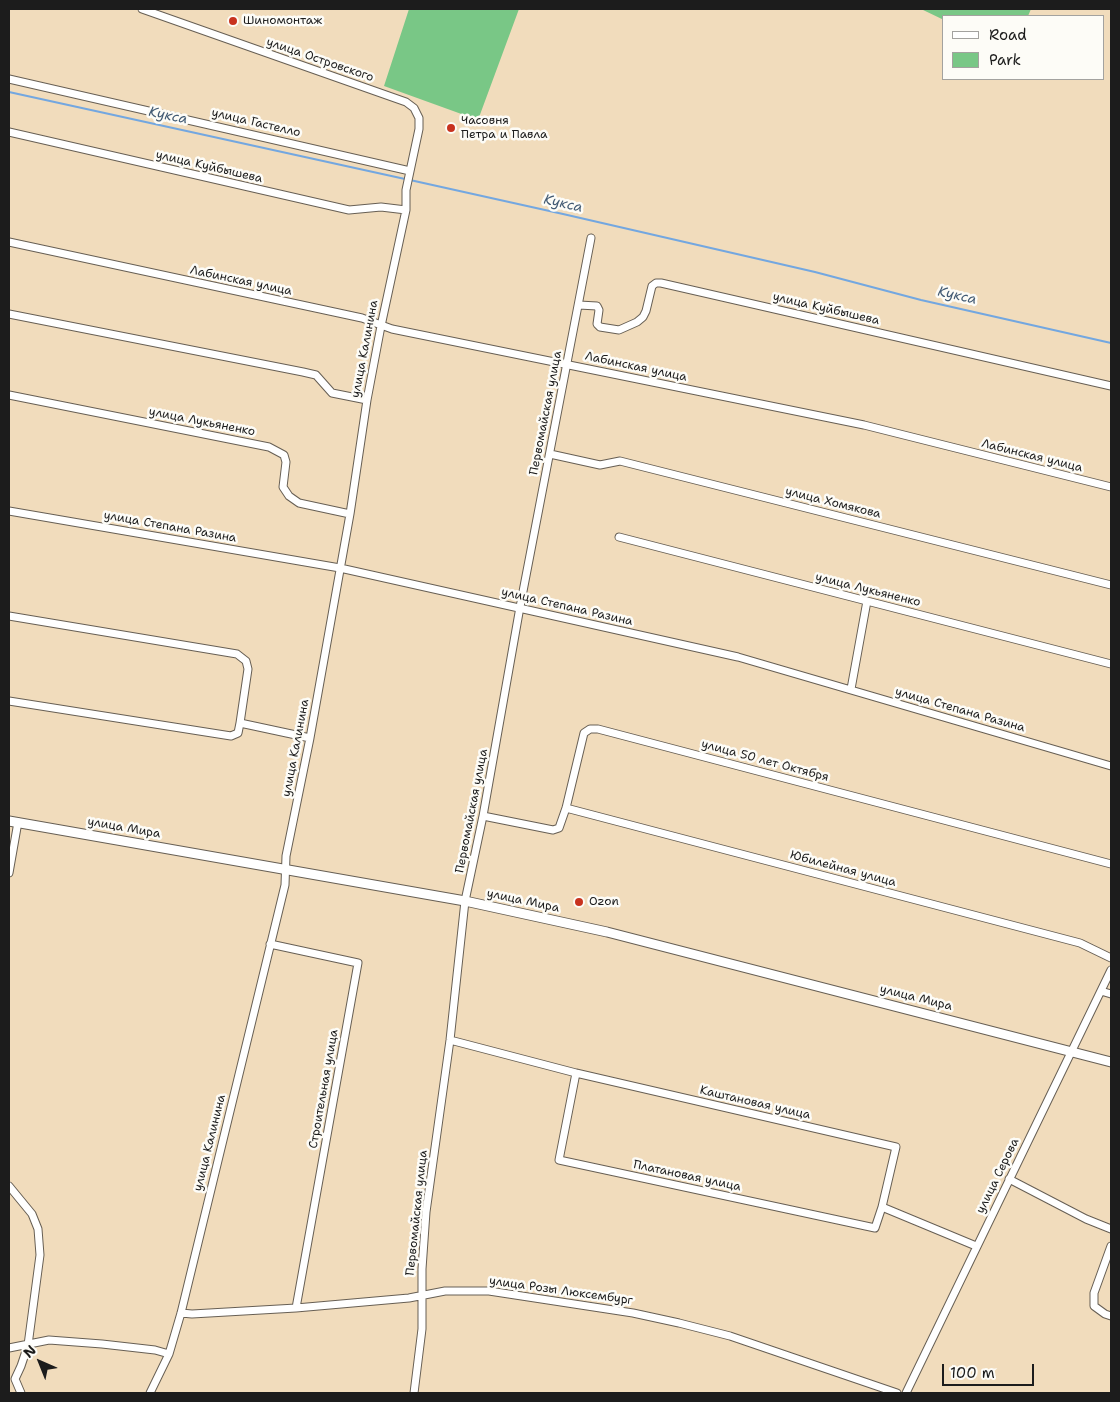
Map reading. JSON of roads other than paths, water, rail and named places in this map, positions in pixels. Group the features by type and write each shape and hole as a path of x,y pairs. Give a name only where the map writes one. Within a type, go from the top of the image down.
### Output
{"main road":[{"name":"улица Мира","path":"9,821 466,902 607,932 1111,1062"}],"street":[{"name":"улица Островского","path":"142,9 406,102"},
{"name":"улица Гастелло","path":"9,79 409,173"},
{"name":"улица Калинина","path":"150,1393 169,1354 181,1313 284,884 286,856 310,738 350,514 367,400 406,210 406,190 419,129 419,118 414,108 406,102"},
{"name":"улица Куйбышева","path":"9,132 348,210 381,207 406,210"},
{"name":"Первомайская улица","path":"414,1393 422,1329 421,1296 426,1212 450,1040 466,902 520,607 591,238"},
{"name":"Лабинская улица","path":"9,242 362,318 381,326 864,425 1111,487"},
{"name":"улица Куйбышева","path":"579,305 597,306 599,310 596,324 600,327 619,330 637,322 646,312 652,286 656,283 661,283 1111,386"},
{"path":"9,314 316,375 332,393 367,400"},
{"name":"улица Лукьяненко","path":"9,395 269,447 284,455 286,462 284,487 289,496 299,503 350,514"},
{"name":"улица Хомякова","path":"550,454 600,465 620,461 1111,585"},
{"name":"улица Степана Разина","path":"9,511 340,568 738,657 1111,766"},
{"name":"улица Лукьяненко","path":"619,537 1111,664"},
{"path":"851,689 867,601"},
{"path":"9,616 237,654 246,661 248,669 238,732 231,736 9,701"},
{"path":"240,723 310,738"},
{"name":"улица 50 лет Октября","path":"483,816 553,830 559,828 566,808 584,733 590,729 598,729 1111,864"},
{"name":"Юбилейная улица","path":"566,808 1080,943 1111,958"},
{"path":"9,873 18,822"},
{"name":"Строительная улица","path":"270,944 358,963 296,1308"},
{"name":"улица Серова","path":"906,1393 1111,970"},
{"path":"1101,991 1111,994"},
{"name":"Каштановая улица","path":"450,1040 576,1073 896,1147 882,1207"},
{"name":"Платановая улица","path":"576,1073 560,1160 875,1228 882,1207"},
{"path":"1009,1178 1086,1219 1111,1230"},
{"path":"9,1186 32,1214 38,1229 40,1255 28,1345 15,1379"},
{"path":"882,1207 976,1246"},
{"path":"1111,1246 1094,1293 1094,1306 1111,1316"},
{"name":"улица Розы Люксембург","path":"181,1313 296,1308 421,1296 445,1291 489,1291 633,1313 730,1336 897,1393"},
{"path":"9,1348 49,1340 155,1350 169,1354"},
{"path":"9,1372 15,1379 21,1393"}],"waterway":[{"name":"Кукса","path":"9,92 405,179"},
{"name":"Кукса","path":"410,180 815,272 921,300 1111,343"}],"place":[{"name":"Шиномонтаж","path":"233,21"},
{"name":"Часовня Петра и Павла","path":"451,128"},
{"name":"Ozon","path":"579,902"}]}
